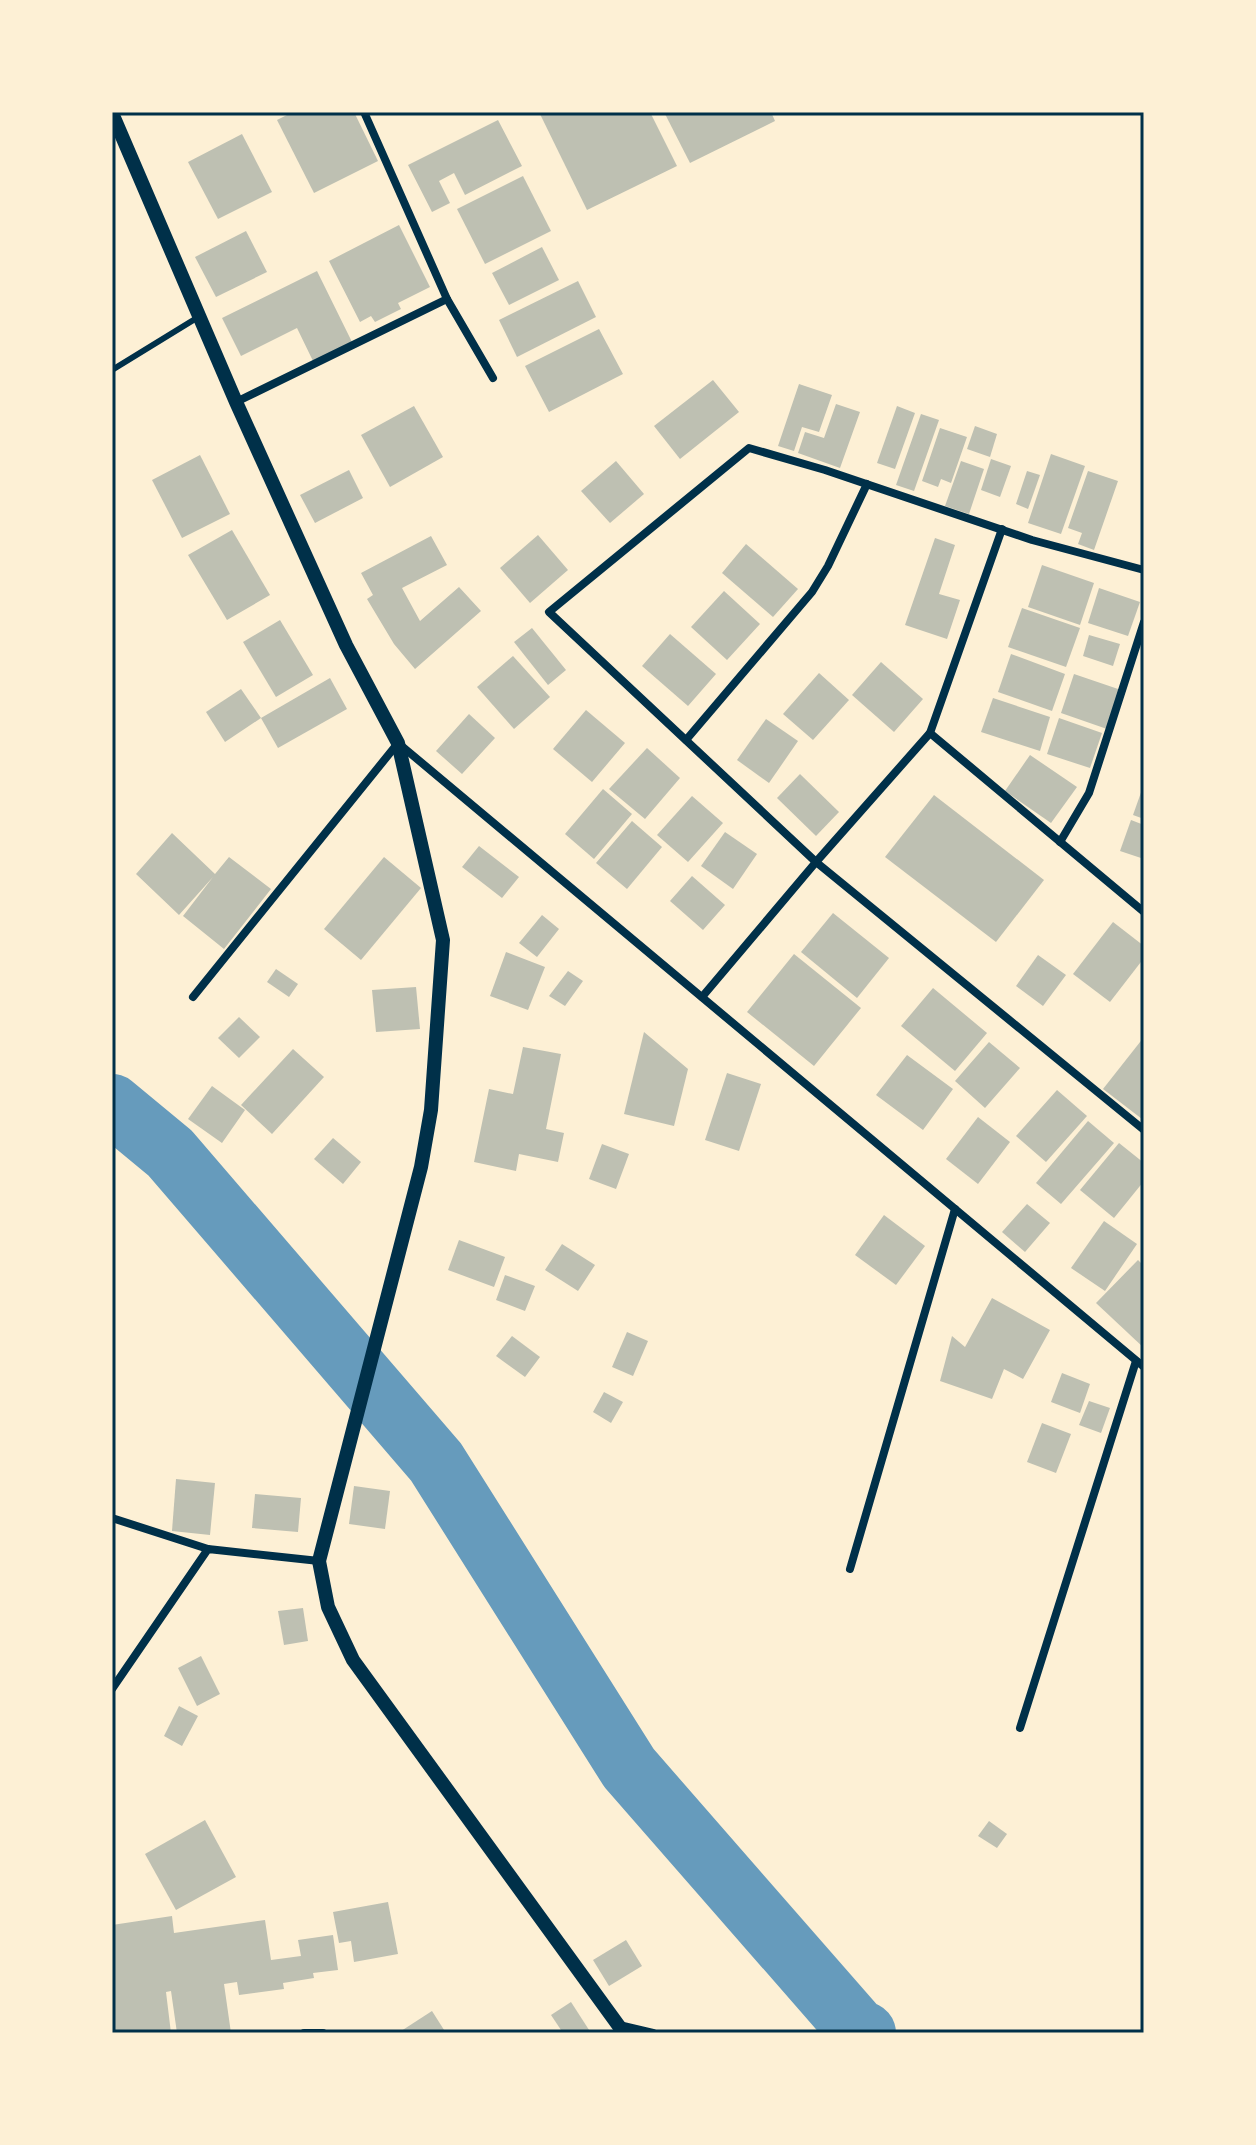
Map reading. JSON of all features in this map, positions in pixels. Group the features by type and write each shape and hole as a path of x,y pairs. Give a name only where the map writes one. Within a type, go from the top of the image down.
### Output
{"street":[{"path":"364,112 447,299 493,378"},
{"path":"112,113 236,402 346,645 398,743 443,940 431,1110 421,1167 319,1561 328,1607 353,1660 621,2029 653,2033"},
{"path":"236,402 447,299"},
{"path":"1144,570 1032,540 749,448 549,612 816,862 1144,1130"},
{"path":"686,740 812,592 828,566 867,484"},
{"path":"702,997 930,733 1002,529"},
{"path":"1060,842 1089,793 1144,622"},
{"path":"930,733 1144,912"},
{"path":"193,997 398,743"},
{"path":"398,743 1144,1367"},
{"path":"850,1569 955,1209"},
{"path":"1020,1728 1136,1361"},
{"path":"112,1518 208,1549 319,1561"},
{"path":"112,1689 208,1549"},
{"path":"304,2033 323,2033"}],"lane":[{"path":"112,370 200,316"}],"building":[{"path":"293,112 354,112 378,161 314,193 277,120"},
{"path":"539,112 650,112 677,166 587,210"},
{"path":"664,112 771,112 775,121 690,163"},
{"path":"498,120 522,166 465,195 454,173 439,181 450,203 432,212 408,165"},
{"path":"242,134 272,192 218,219 188,162"},
{"path":"523,176 551,231 485,264 457,209"},
{"path":"399,225 430,287 398,303 401,309 375,322 371,316 360,322 329,261"},
{"path":"246,231 267,272 216,297 195,257"},
{"path":"542,247 559,280 509,305 492,273"},
{"path":"317,271 352,342 313,361 297,328 241,356 222,318"},
{"path":"578,281 596,317 517,357 499,320"},
{"path":"599,329 623,374 549,412 525,366"},
{"path":"713,380 739,412 680,459 654,426"},
{"path":"799,384 832,395 819,432 802,427 794,451 778,446"},
{"path":"836,404 860,412 840,468 798,453 805,432 824,438"},
{"path":"414,406 443,457 390,487 361,435"},
{"path":"897,406 915,413 895,469 877,463"},
{"path":"921,414 939,420 914,491 896,485"},
{"path":"975,426 997,434 990,457 967,449"},
{"path":"940,428 967,437 951,483 941,479 938,487 922,481"},
{"path":"1051,454 1085,466 1061,534 1028,523"},
{"path":"200,455 230,514 182,538 152,480"},
{"path":"991,459 1011,466 1000,497 981,490"},
{"path":"616,461 644,494 610,523 581,491"},
{"path":"961,461 984,469 969,514 945,506"},
{"path":"349,470 363,498 315,523 300,495"},
{"path":"1027,471 1040,475 1028,509 1016,504"},
{"path":"1088,471 1118,481 1094,550 1078,544 1082,533 1068,528"},
{"path":"232,530 270,595 227,620 188,555"},
{"path":"538,535 568,570 530,603 500,568"},
{"path":"431,536 447,565 402,588 420,621 459,587 481,611 415,669 394,644 367,599 373,595 361,573"},
{"path":"935,538 955,545 939,594 960,600 947,639 905,625"},
{"path":"746,544 798,589 773,617 722,573"},
{"path":"1042,565 1094,583 1080,625 1028,607"},
{"path":"1099,588 1140,602 1128,636 1088,623"},
{"path":"724,591 760,624 727,660 691,627"},
{"path":"1022,608 1080,628 1066,667 1008,647"},
{"path":"280,620 313,675 276,697 243,642"},
{"path":"532,628 566,670 548,685 514,642"},
{"path":"670,634 716,674 688,706 642,666"},
{"path":"1089,635 1120,644 1113,666 1083,656"},
{"path":"1011,654 1065,674 1052,711 998,692"},
{"path":"513,656 550,697 514,729 477,687"},
{"path":"881,662 923,699 894,732 852,695"},
{"path":"819,673 849,700 813,740 783,714"},
{"path":"1074,674 1121,690 1107,729 1061,713"},
{"path":"330,678 347,709 278,748 261,718"},
{"path":"241,689 261,718 225,742 206,712"},
{"path":"993,698 1050,717 1040,751 981,732"},
{"path":"586,710 625,743 592,782 553,749"},
{"path":"469,714 495,738 462,774 436,751"},
{"path":"1059,718 1102,733 1090,768 1047,754"},
{"path":"766,719 798,741 769,783 737,760"},
{"path":"647,748 680,778 645,819 609,789"},
{"path":"1030,755 1077,787 1051,823 1005,791"},
{"path":"800,774 839,812 816,836 777,798"},
{"path":"1144,784 1144,819 1133,815"},
{"path":"603,789 632,814 594,859 565,834"},
{"path":"934,795 1044,880 996,942 885,857"},
{"path":"692,796 723,823 688,862 657,835"},
{"path":"1131,820 1144,825 1144,859 1120,851"},
{"path":"632,821 662,847 627,889 596,863"},
{"path":"725,832 757,854 733,889 701,866"},
{"path":"172,833 215,874 229,857 271,889 224,949 183,916 213,877 179,915 136,874"},
{"path":"479,846 519,877 502,898 462,867"},
{"path":"384,857 421,888 361,960 324,929"},
{"path":"692,876 725,905 703,930 670,901"},
{"path":"833,913 889,958 857,998 801,952"},
{"path":"542,915 559,929 537,957 519,943"},
{"path":"1113,922 1144,946 1144,958 1110,1002 1073,974"},
{"path":"506,952 545,967 528,1010 490,996"},
{"path":"794,954 861,1008 814,1066 747,1012"},
{"path":"1038,955 1066,975 1043,1006 1016,986"},
{"path":"276,969 298,984 289,997 267,982"},
{"path":"568,971 583,981 565,1006 549,996"},
{"path":"416,987 420,1029 376,1032 372,990"},
{"path":"933,988 987,1033 955,1071 901,1026"},
{"path":"239,1017 260,1037 239,1058 218,1038"},
{"path":"644,1032 688,1069 674,1126 624,1114"},
{"path":"1144,1037 1144,1116 1142,1119 1103,1089"},
{"path":"989,1042 1020,1068 985,1108 955,1081"},
{"path":"523,1047 561,1054 546,1129 564,1133 558,1162 519,1154 516,1171 474,1162 489,1089 513,1094"},
{"path":"293,1049 324,1077 272,1134 241,1105"},
{"path":"907,1055 953,1089 923,1130 876,1095"},
{"path":"727,1073 761,1084 739,1151 705,1140"},
{"path":"212,1086 245,1110 222,1143 188,1119"},
{"path":"1057,1090 1087,1116 1046,1162 1016,1136"},
{"path":"978,1117 1010,1142 978,1184 946,1159"},
{"path":"1088,1121 1114,1143 1061,1204 1036,1183"},
{"path":"333,1138 361,1162 343,1184 314,1159"},
{"path":"1119,1143 1144,1163 1144,1181 1114,1218 1080,1190"},
{"path":"602,1144 629,1154 616,1189 589,1179"},
{"path":"1027,1204 1050,1223 1025,1252 1002,1232"},
{"path":"884,1215 925,1246 896,1285 855,1255"},
{"path":"1104,1221 1137,1244 1105,1291 1071,1268"},
{"path":"459,1240 505,1257 494,1287 448,1270"},
{"path":"562,1244 595,1265 578,1291 545,1270"},
{"path":"1138,1260 1144,1266 1144,1348 1096,1303"},
{"path":"505,1275 535,1286 525,1311 496,1300"},
{"path":"992,1298 1050,1330 1023,1379 1004,1369 992,1399 940,1381 952,1336 965,1347"},
{"path":"627,1332 648,1341 633,1376 612,1367"},
{"path":"512,1336 540,1357 525,1377 496,1356"},
{"path":"1062,1373 1090,1384 1080,1413 1051,1402"},
{"path":"604,1392 623,1402 611,1423 593,1412"},
{"path":"1089,1401 1110,1408 1101,1433 1079,1425"},
{"path":"1042,1423 1071,1434 1056,1473 1027,1462"},
{"path":"176,1479 215,1483 210,1535 172,1531"},
{"path":"354,1486 390,1491 385,1529 349,1524"},
{"path":"255,1494 301,1498 298,1532 252,1528"},
{"path":"303,1608 308,1641 284,1645 278,1611"},
{"path":"201,1656 220,1694 197,1706 178,1668"},
{"path":"179,1706 198,1716 182,1746 164,1736"},
{"path":"205,1820 236,1877 176,1910 145,1854"},
{"path":"989,1821 1007,1834 997,1848 978,1836"},
{"path":"388,1902 398,1954 354,1962 351,1941 339,1943 333,1912"},
{"path":"172,1916 174,1933 265,1920 271,1960 301,1956 298,1940 333,1935 338,1970 313,1973 314,1978 283,1983 284,1989 239,1995 237,1982 224,1984 231,2033 177,2033 171,1991 166,1992 171,2033 112,2033 112,1925"},
{"path":"626,1940 642,1966 609,1986 593,1960"},
{"path":"571,2002 591,2033 563,2033 551,2015"},
{"path":"432,2011 446,2033 398,2033"}],"waterway":[{"path":"112,1105 170,1153 436,1462 629,1768 857,2029 865,2033"}]}
